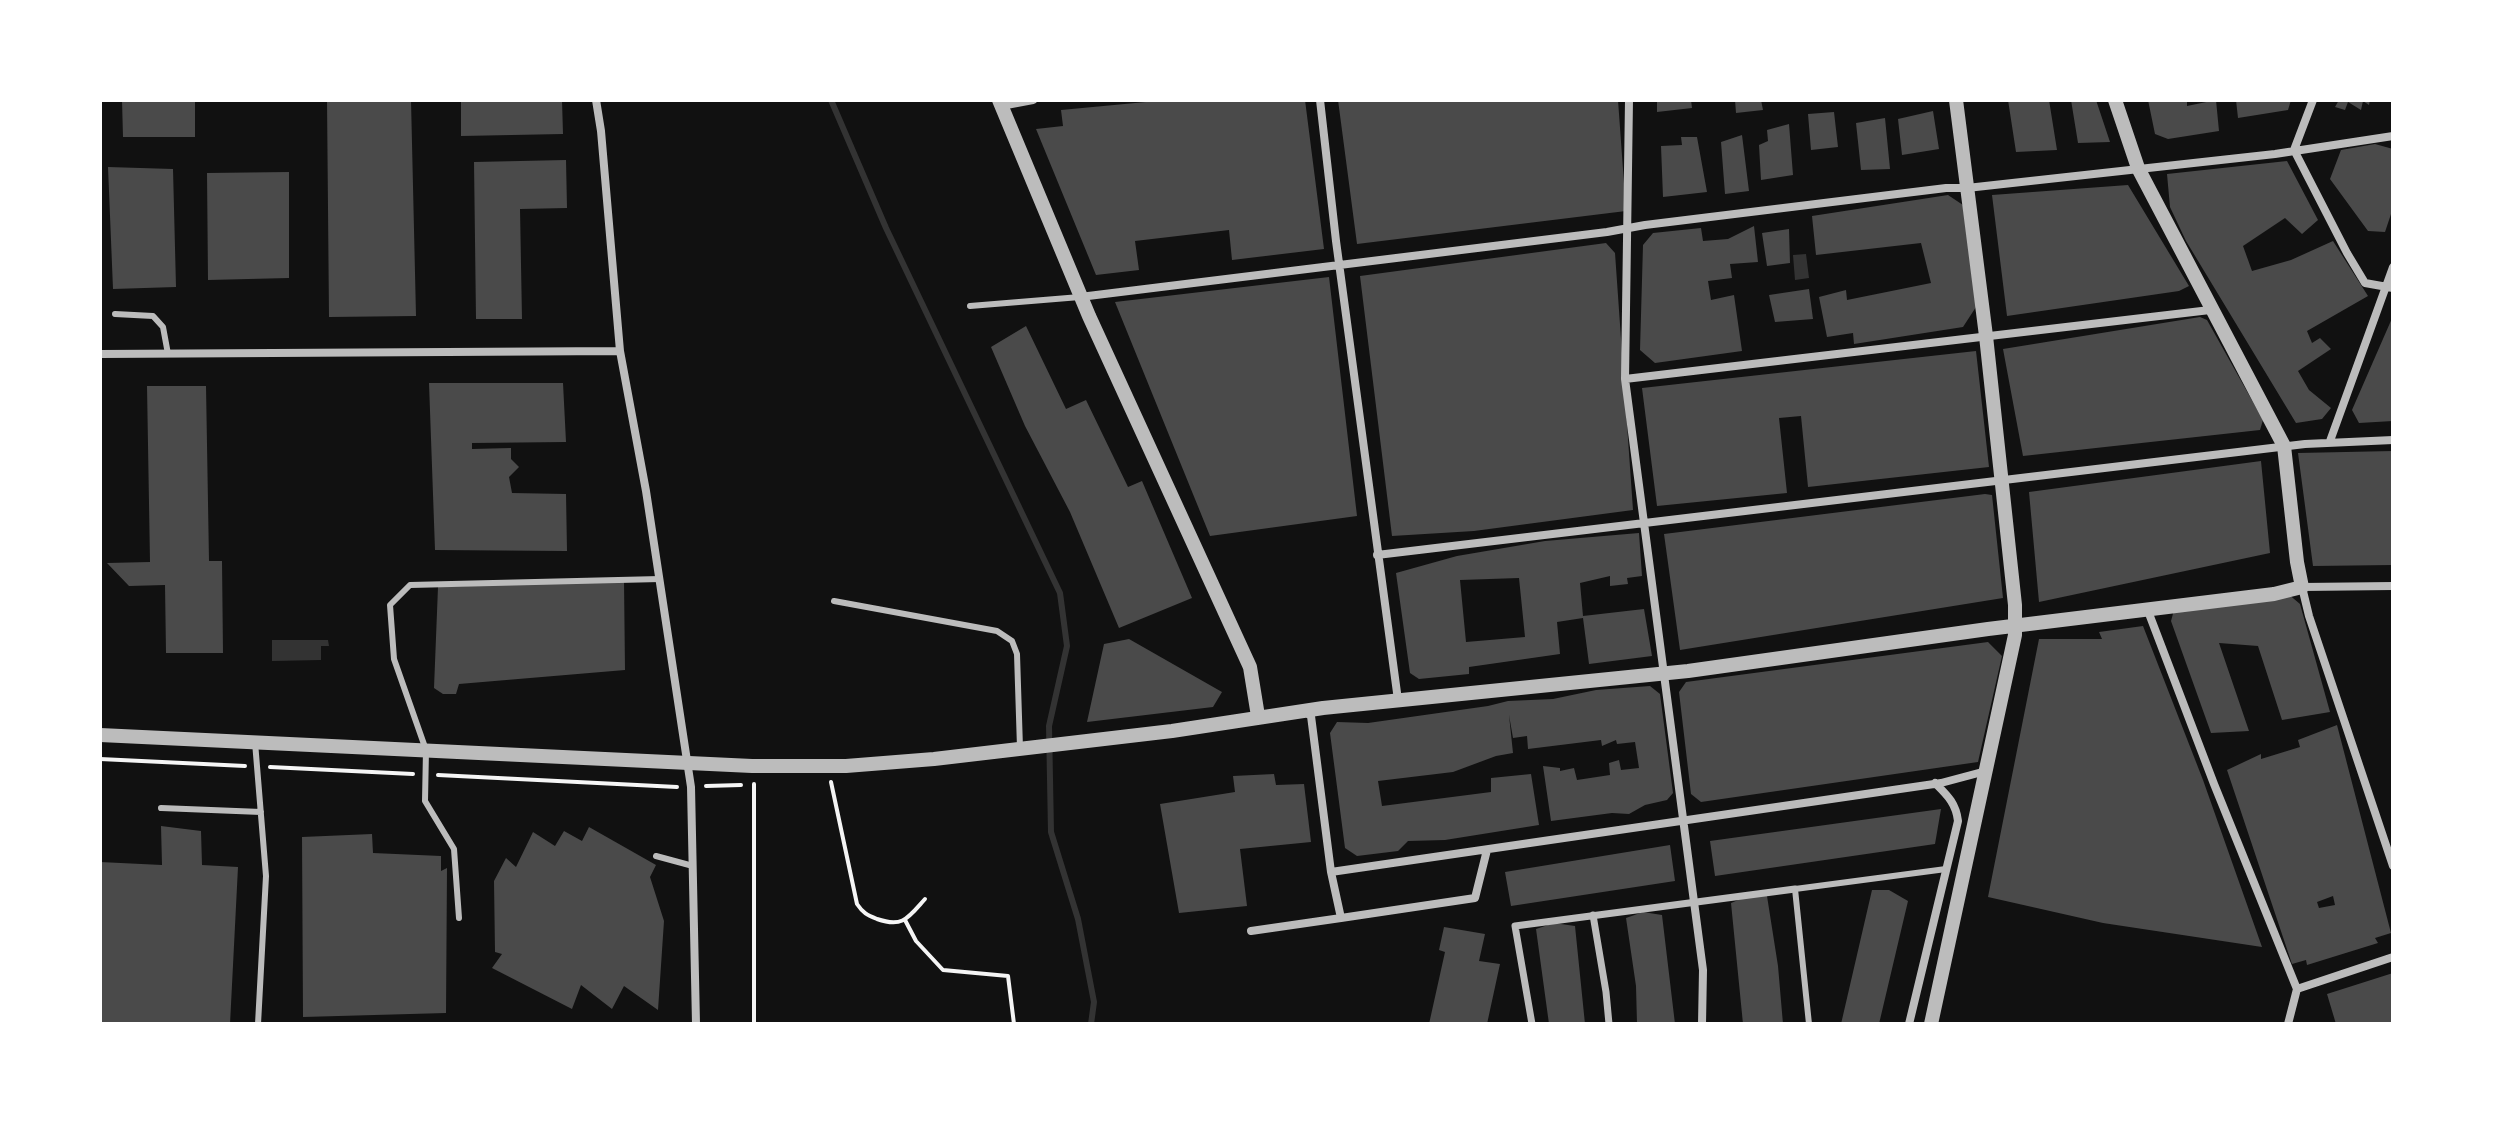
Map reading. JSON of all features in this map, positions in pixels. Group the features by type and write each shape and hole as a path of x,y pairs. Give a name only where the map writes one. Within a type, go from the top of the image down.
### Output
{"street":[{"path":"596,100 620,351 660,579 691,787 696,1024"},
{"path":"1033,100 1000,103 1080,297 1250,667 1257,710"},
{"path":"1320,100 1398,700"},
{"path":"1629,100 1625,379 1703,970 1702,1024"},
{"path":"1931,1024 2015,626 1986,336 1956,100"},
{"path":"2115,100 2138,168 2284,446 2302,587 2313,629 2393,866"},
{"path":"2313,100 2294,150 2365,283 2389,288"},
{"path":"1080,297 1627,230 1645,225 1930,189 1967,188 2393,136"},
{"path":"2330,441 2389,288 2393,267"},
{"path":"1625,379 2210,310"},
{"path":"100,354 620,351"},
{"path":"1377,555 2284,446 2330,441 2393,440"},
{"path":"100,735 746,766 846,766 934,759 1172,731 1257,710 1304,711 1662,674 2274,594 2302,587 2393,586"},
{"path":"2148,611 2297,989 2288,1024"},
{"path":"1304,711 1311,716 1331,872 1341,918"},
{"path":"1331,872 1684,822 1935,783 1986,771"},
{"path":"1909,1024 1958,821 1951,799 1935,783"},
{"path":"1251,931 1475,898 1487,850"},
{"path":"1532,1024 1515,926 1795,889"},
{"path":"1593,915 1609,1024"},
{"path":"2297,989 2393,957"}],"lane":[{"path":"970,306 1080,297"},
{"path":"115,314 153,316 163,327 168,354"},
{"path":"459,918 454,849 425,801 426,750 394,659 390,605 410,585 660,579"},
{"path":"834,601 997,631 1012,641 1017,654 1020,748"},
{"path":"255,742 266,876 258,1024"},
{"path":"161,808 261,812"},
{"path":"656,856 693,866"},
{"path":"1809,1024 1795,889 1946,869"}],"path":[{"path":"830,779 857,904 864,914 893,924 905,920 925,899"},
{"path":"754,784 754,1024"},
{"path":"905,920 916,941 943,970 1008,976 1014,1024"}],"shaded area":[{"path":"1806,254 1809,278 1795,280 1793,255"},
{"path":"272,640 328,640 329,646 321,646 321,660 272,661"}],"building":[{"path":"122,100 195,100 195,137 123,137"},
{"path":"327,100 411,100 416,316 329,317"},
{"path":"461,100 562,100 563,134 461,136"},
{"path":"1167,100 1305,100 1324,249 1232,260 1229,230 1135,241 1139,270 1096,275 1036,129 1063,126 1061,110"},
{"path":"1338,100 1618,100 1626,211 1357,244"},
{"path":"1657,100 1691,100 1692,108 1657,112"},
{"path":"1735,100 1761,100 1763,110 1736,113"},
{"path":"2008,100 2049,100 2057,150 2016,152"},
{"path":"2071,100 2096,100 2110,142 2078,143"},
{"path":"2148,100 2187,100 2187,106 2216,100 2219,131 2168,139 2155,134"},
{"path":"2236,100 2291,100 2288,110 2238,118"},
{"path":"2339,100 2370,100 2369,105 2363,101 2361,110 2348,102 2345,110 2335,107"},
{"path":"1933,111 1939,149 1902,155 1898,119"},
{"path":"1834,112 1838,147 1811,150 1808,114"},
{"path":"1885,118 1890,169 1861,170 1856,123"},
{"path":"1789,124 1793,175 1761,180 1759,145 1768,141 1767,130"},
{"path":"1742,135 1749,191 1725,194 1721,142"},
{"path":"1681,137 1697,137 1707,192 1663,197 1661,146 1682,145"},
{"path":"2375,144 2393,149 2393,208 2385,232 2368,231 2330,179 2341,150"},
{"path":"566,160 567,208 520,209 522,319 476,319 474,162"},
{"path":"2287,161 2318,220 2302,234 2285,218 2243,246 2252,271 2291,260 2333,241 2368,296 2307,331 2312,343 2320,338 2331,349 2298,371 2309,390 2331,408 2322,419 2296,423 2186,241 2170,207 2167,174"},
{"path":"108,167 173,169 176,287 113,289"},
{"path":"289,172 289,278 208,280 207,173"},
{"path":"2128,185 2189,286 2179,291 2007,316 1992,195"},
{"path":"1948,195 1963,205 1976,307 1963,327 1854,344 1853,333 1827,337 1819,297 1846,290 1847,300 1931,283 1921,243 1816,255 1812,216"},
{"path":"1754,226 1758,262 1730,264 1732,278 1708,281 1711,300 1734,295 1742,351 1655,363 1640,350 1643,245 1653,233 1701,228 1703,241 1728,239"},
{"path":"1789,229 1790,263 1767,266 1762,233"},
{"path":"1606,243 1615,253 1633,510 1474,531 1392,536 1360,276"},
{"path":"1329,277 1357,516 1210,536 1115,302"},
{"path":"1809,289 1813,319 1775,322 1769,295"},
{"path":"2393,316 2393,421 2359,423 2352,410"},
{"path":"2200,317 2207,320 2263,420 2260,430 2023,456 2003,349"},
{"path":"1026,326 1066,409 1086,400 1128,487 1142,481 1192,598 1119,628 1070,512 1025,426 991,347"},
{"path":"1976,351 1989,467 1808,487 1801,416 1779,418 1787,493 1657,506 1642,388"},
{"path":"429,383 563,383 566,442 472,443 472,449 511,448 511,459 519,467 509,477 512,493 566,494 567,551 435,550"},
{"path":"147,386 206,386 209,561 222,561 223,653 166,653 165,585 129,586 107,563 150,562"},
{"path":"2393,451 2393,565 2313,566 2298,453"},
{"path":"2261,461 2270,553 2039,602 2029,492"},
{"path":"1992,495 2003,598 1680,650 1664,534"},
{"path":"1639,533 1642,576 1627,578 1628,584 1610,586 1610,576 1580,583 1583,616 1644,609 1652,656 1589,664 1583,618 1557,622 1560,654 1469,667 1469,674 1419,679 1410,673 1396,573 1457,556 1545,541","holes":["1519,578 1525,637 1466,642 1460,580"]},
{"path":"624,581 625,670 459,684 456,694 443,694 434,688 438,587"},
{"path":"2287,593 2300,604 2330,712 2282,720 2258,646 2219,643 2249,731 2211,733 2171,621 2174,610"},
{"path":"2143,626 2203,780 2262,947 2103,923 1988,897 2039,639 2102,639 2099,632"},
{"path":"1129,639 1222,692 1213,707 1087,722 1104,644"},
{"path":"1988,642 2002,656 1978,762 1701,802 1691,794 1679,692 1686,682"},
{"path":"1650,686 1660,694 1673,793 1667,800 1645,805 1629,814 1612,813 1551,821 1543,766 1560,768 1560,771 1574,768 1577,780 1610,775 1609,763 1619,760 1621,770 1639,768 1635,742 1617,744 1616,740 1602,746 1601,740 1528,749 1527,736 1513,738 1509,715 1513,753 1453,772 1378,781 1382,806 1491,792 1491,778 1531,774 1539,825 1445,840 1408,841 1398,851 1357,856 1345,848 1330,733 1337,722 1368,723 1508,701 1553,699 1596,690"},
{"path":"2337,725 2391,933 2375,938 2378,943 2307,965 2306,960 2292,964 2227,770 2261,754 2261,759 2300,747 2298,740","holes":["2333,896 2335,905 2319,908 2317,902"]},
{"path":"1274,774 1276,785 1304,784 1311,842 1240,849 1247,906 1179,913 1160,804 1235,792 1233,776"},
{"path":"1941,809 1935,844 1715,876 1710,841"},
{"path":"161,826 201,831 202,865 238,867 230,1024 100,1024 100,862 162,865"},
{"path":"589,827 656,865 650,877 664,921 658,1010 624,986 612,1009 581,985 572,1009 492,968 502,954 495,952 494,881 506,858 516,867 533,832 555,846 564,831 582,841"},
{"path":"372,834 373,853 441,856 441,871 447,868 446,1013 303,1017 302,837"},
{"path":"1670,845 1675,881 1511,906 1505,872"},
{"path":"1872,890 1889,890 1908,901 1879,1024 1841,1024"},
{"path":"1748,896 1767,896 1783,1024 1743,1024 1731,903"},
{"path":"1643,912 1662,915 1675,1024 1637,1024 1636,986 1626,918"},
{"path":"1554,923 1575,926 1585,1024 1549,1024 1536,929"},
{"path":"1444,927 1485,934 1479,961 1500,964 1487,1024 1429,1024 1445,952 1439,950"},
{"path":"2393,973 2393,1024 2336,1024 2327,994"}],"waterway":[{"path":"831,100 886,228 1060,593 1067,646 1049,726 1051,832 1078,919 1094,1002 1091,1024"}]}
